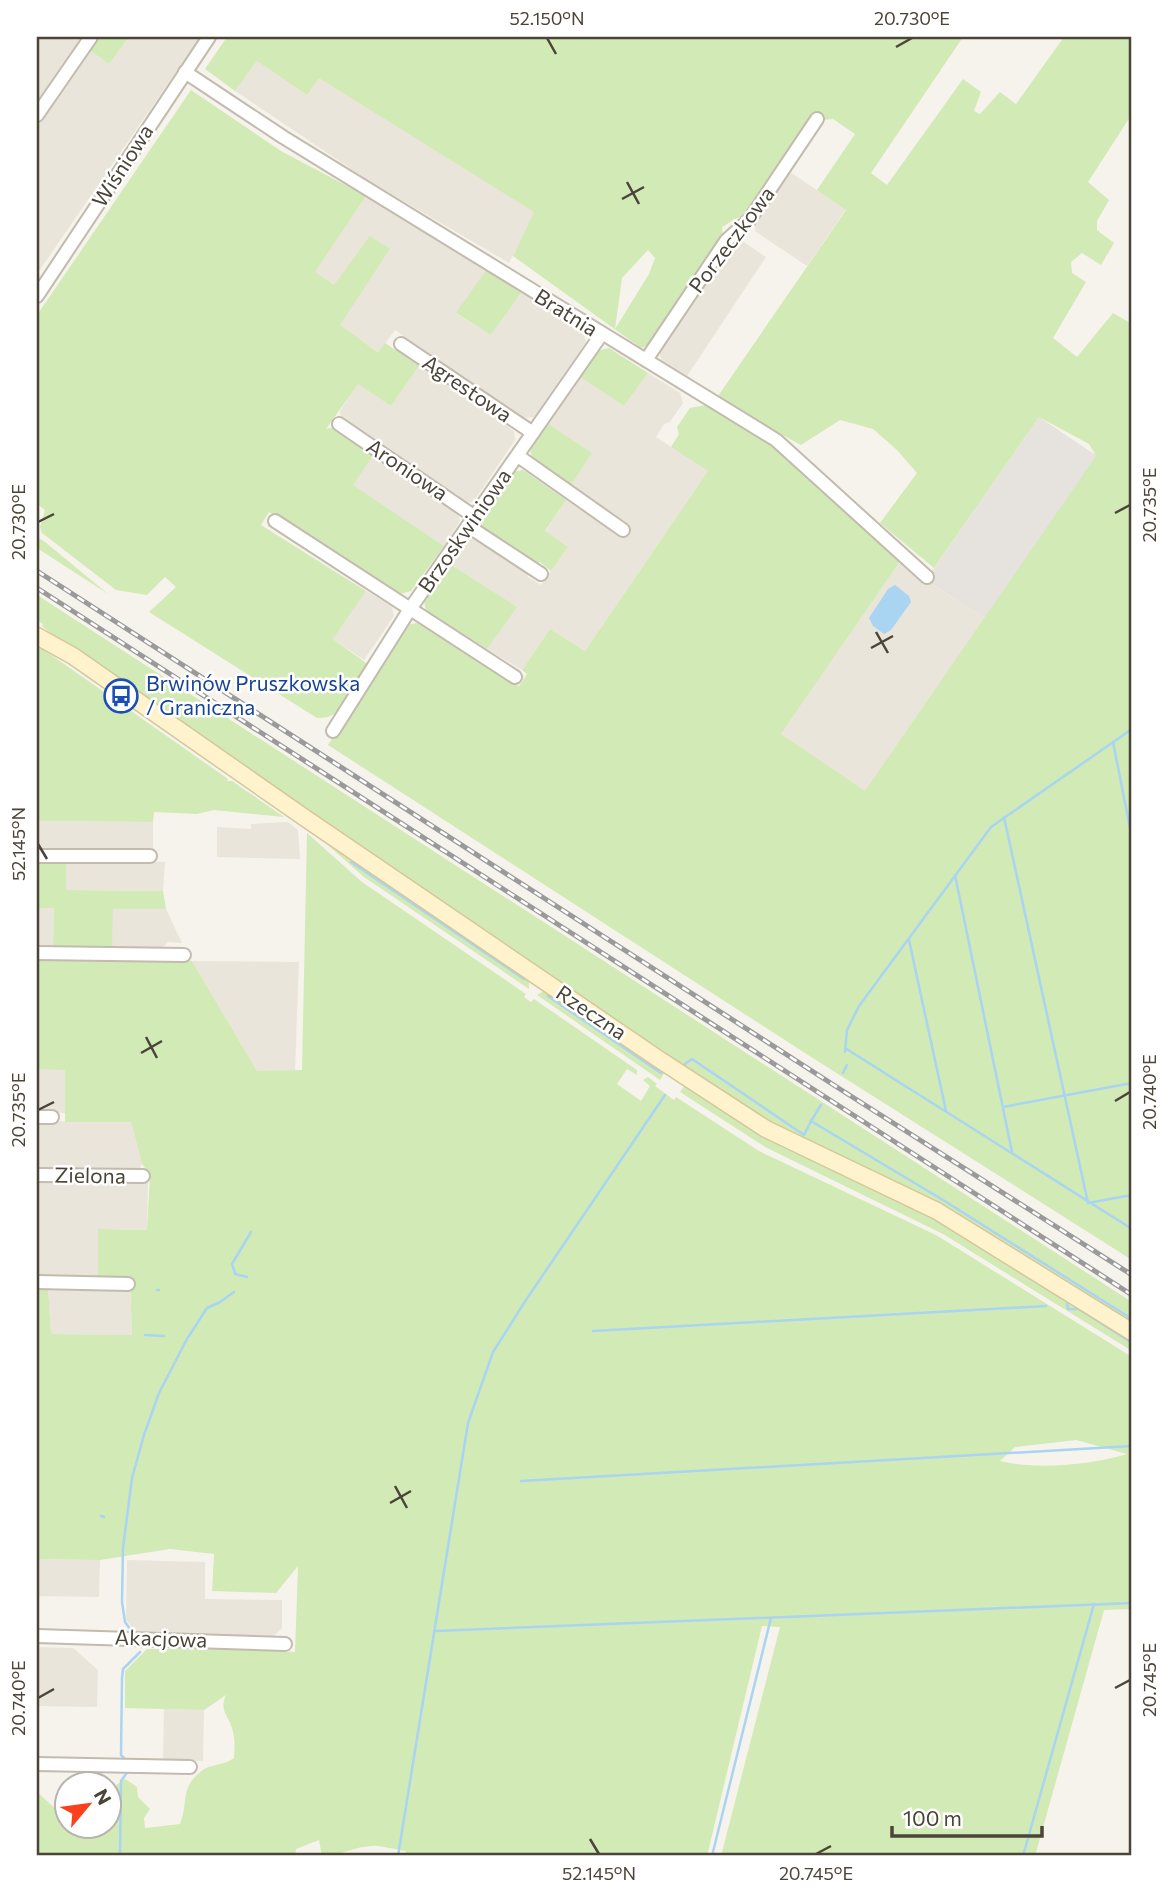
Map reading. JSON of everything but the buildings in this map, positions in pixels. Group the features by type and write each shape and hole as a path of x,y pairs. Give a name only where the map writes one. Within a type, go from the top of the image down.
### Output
{"street":[{"path":"37,115 91,37"},
{"name":"Wiśniowa","path":"37,296 209,37"},
{"name":"Bratnia","path":"185,72 282,137 776,440 927,577"},
{"name":"Porzeczkowa","path":"646,360 726,241 750,219 817,119"},
{"name":"Brzoskwiniowa","path":"333,731 410,609 601,335"},
{"name":"Agrestowa","path":"401,344 533,433"},
{"name":"Aroniowa","path":"339,424 541,574"},
{"path":"518,456 623,530"},
{"path":"275,521 515,677"},
{"name":"Rzeczna","path":"37,628 58,640 73,656"},
{"name":"Rzeczna","path":"37,636 73,656 657,1058 766,1129 937,1211 1132,1332"},
{"path":"37,856 150,856"},
{"path":"37,954 184,955"},
{"path":"37,1117 52,1117"},
{"name":"Zielona","path":"37,1175 143,1177"},
{"path":"37,1282 128,1284"},
{"name":"Akacjowa","path":"37,1636 285,1644"},
{"path":"37,1764 190,1767"}],"shaded area":[{"path":"37,37 86,37 37,109"},
{"path":"129,37 200,37 37,274 37,123 88,49 109,64"},
{"path":"257,61 307,95 319,77 535,212 509,263 369,181 235,91"},
{"path":"788,171 846,209 807,266 756,232 754,222"},
{"path":"366,196 486,270 457,314 491,335 521,293 584,333 586,342 534,417 523,418 395,330 379,352 339,325 390,249 334,285 314,272"},
{"path":"741,240 766,257 687,376 661,360 659,350 731,242"},
{"path":"419,366 514,431 515,440 474,501 464,504 341,420 340,411 358,383 391,406"},
{"path":"648,373 680,393 683,403 656,437 708,471 585,651 550,629 522,670 487,649 516,607 450,564 467,539 477,537 528,571 528,577 541,585 568,547 545,532 566,500 621,537 630,525 571,485 592,453 547,423 580,377 624,406"},
{"path":"1039,417 1097,456 985,618 926,580"},
{"path":"374,454 458,510 460,521 444,546 352,485"},
{"path":"899,563 985,618 865,792 781,734"},
{"path":"366,591 392,607 394,616 364,660 333,639"},
{"path":"37,821 153,822 153,853 37,852"},
{"path":"288,822 298,830 300,859 217,857 217,827 251,829 251,824"},
{"path":"66,861 165,862 163,891 66,890"},
{"path":"37,908 54,908 53,948 37,948"},
{"path":"112,909 166,909 182,943 168,942 160,950 112,949"},
{"path":"192,961 299,962 295,1071 257,1071"},
{"path":"37,1069 65,1069 65,1113 37,1112"},
{"path":"37,1121 131,1122 142,1164 139,1170 37,1168"},
{"path":"37,1180 148,1180 147,1230 98,1229 98,1276 37,1275"},
{"path":"48,1286 130,1287 132,1335 51,1334"},
{"path":"37,1559 100,1560 99,1597 37,1596"},
{"path":"127,1560 205,1562 205,1599 282,1600 282,1628 274,1636 137,1633 126,1620"},
{"path":"37,1647 73,1648 98,1670 97,1707 37,1706"},
{"path":"164,1709 204,1710 203,1761 163,1760"}],"green space":[{"path":"97,37 129,37 109,64 88,49"},
{"path":"227,37 963,37 871,173 887,185 963,79 981,92 974,111 980,114 1000,92 1016,104 1064,37 1132,37 1132,114 1088,182 1109,200 1097,221 1097,230 1114,243 1101,265 1082,253 1071,262 1072,273 1086,282 1053,338 1077,357 1113,313 1132,324 1132,1260 808,1055 328,745 406,625 417,623 519,686 527,674 522,670 550,629 585,651 708,471 671,447 679,434 677,427 690,408 706,405 759,437 784,456 901,560 781,734 865,791 1096,456 1089,444 1039,417 934,568 880,523 917,473 897,450 873,429 840,420 801,445 716,399 846,210 817,190 855,134 833,119 822,120 747,216 737,218 722,227 723,237 651,344 641,348 513,256 534,212 319,78 307,95 257,61 235,91 205,69","holes":["648,250 655,258 649,274 615,329 622,278"]},
{"path":"191,90 281,151 366,196 315,272 334,285 370,236 390,249 340,325 378,352 385,343 419,366 391,406 358,384 326,429 335,427 374,454 353,485 444,546 411,591 400,594 269,512 261,525 366,591 333,639 370,666 339,710 326,717 317,718 149,612 176,587 165,577 147,595 116,590 42,533 40,527 45,510 37,504 37,315"},
{"path":"486,270 521,293 491,335 456,313"},
{"path":"609,348 648,373 624,406 580,377 597,351"},
{"path":"547,423 592,453 571,485 532,458 530,448"},
{"path":"523,470 566,500 545,531 568,547 551,571 540,562 533,564 482,529 480,519 513,472"},
{"path":"37,537 45,542 108,594 37,548"},
{"path":"450,564 517,607 487,649 426,611 424,601"},
{"path":"37,595 1132,1302 1132,1326 748,1112 75,652 37,620"},
{"path":"37,645 228,779 227,781 232,781 284,817 214,810 197,814 154,812 153,822 37,821"},
{"path":"313,832 529,980 529,989 364,877"},
{"path":"307,833 362,882 526,994 524,997 531,1002 534,999 637,1070 637,1075 627,1069 617,1084 641,1101 650,1086 643,1080 648,1077 657,1084 655,1086 674,1100 676,1097 759,1151 936,1235 1132,1357 1132,1609 1104,1610 1035,1856 721,1856 780,1627 762,1626 707,1856 405,1856 406,1851 375,1846 322,1856 319,1840 296,1849 295,1856 37,1856 37,1792 52,1806 52,1840 122,1840 122,1781 125,1779 137,1787 138,1797 150,1809 144,1818 145,1828 180,1824 188,1789 195,1776 206,1768 234,1758 233,1732 224,1709 226,1695 204,1710 125,1708 125,1671 147,1649 212,1648 295,1652 298,1566 276,1593 212,1591 214,1554 170,1549 100,1560 37,1559 37,1287 48,1286 51,1334 132,1335 130,1279 98,1276 98,1229 147,1230 150,1174 142,1164 131,1122 65,1122 65,1070 37,1069 37,958 192,961 257,1071 302,1070","holes":["1076,1440 1127,1454 1064,1465 1030,1465 1000,1461 1015,1447"]},
{"path":"37,861 66,861 66,890 163,891 166,909 113,909 112,949 53,948 54,908 37,908"},
{"path":"544,991 666,1070 660,1080 537,995"},
{"path":"685,1085 802,1155 922,1210 1132,1338 1132,1351 943,1234 765,1147 680,1092"}],"water":[{"path":"895,585 909,596 911,602 891,630 884,634 873,626 869,618 888,589"}],"waterway":[{"path":"845,1052 847,1030 859,1006 991,827 1132,729"},
{"path":"1113,742 1132,838"},
{"path":"1004,817 1088,1203 1132,1195"},
{"path":"351,862 524,979"},
{"path":"955,875 1012,1152"},
{"path":"909,940 946,1111"},
{"path":"548,996 661,1073"},
{"path":"845,1048 1132,1229"},
{"path":"685,1064 692,1059 804,1135 811,1121 1132,1319"},
{"path":"843,1073 847,1065"},
{"path":"1003,1107 1132,1083"},
{"path":"398,1856 468,1423 493,1352 665,1095"},
{"path":"811,1121 821,1105"},
{"path":"235,1273 232,1264 251,1232"},
{"path":"235,1274 247,1277"},
{"path":"189,1336 207,1308 234,1292"},
{"path":"1067,1304 1068,1309 1079,1309 1132,1343"},
{"path":"593,1331 1046,1306"},
{"path":"145,1335 164,1336"},
{"path":"133,1633 125,1622 122,1602 123,1548 132,1478 159,1393 188,1337"},
{"path":"521,1481 1132,1446"},
{"path":"436,1631 1132,1603"},
{"path":"1023,1856 1094,1604"},
{"path":"712,1856 771,1618"},
{"path":"126,1760 121,1755 123,1669 140,1652"},
{"path":"120,1854 121,1781 126,1774"}],"railway":[{"path":"37,571 1132,1275"},
{"path":"37,588 1132,1295"}],"place":[{"name":"Brwinów Pruszkowska / Graniczna","path":"121,696"}]}
